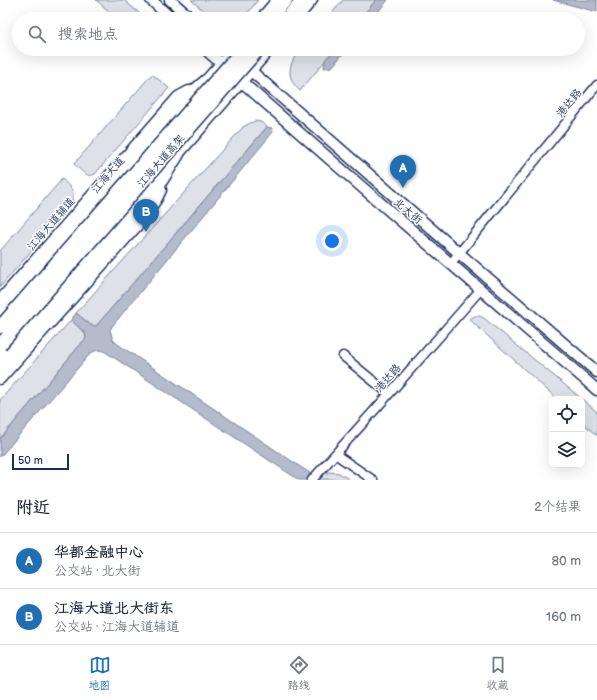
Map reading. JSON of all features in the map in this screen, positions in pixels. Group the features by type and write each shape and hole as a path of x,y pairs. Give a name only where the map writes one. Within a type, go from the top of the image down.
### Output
{"highway":[{"path":"275,12 286,0"},
{"path":"292,12 302,0"},
{"name":"江海大道高架","path":"0,327 237,56"},
{"name":"江海大道高架","path":"0,346 253,56"},
{"path":"0,310 183,101 206,80"},
{"path":"0,367 154,199 178,154"}],"main road":[{"path":"151,0 164,12"},
{"path":"170,0 184,12"},
{"path":"267,12 277,0"},
{"path":"302,12 312,0"},
{"name":"北大街","path":"213,56 368,193 597,390"},
{"name":"江海大道","path":"0,317 206,80 222,64 227,56"},
{"name":"北大街","path":"236,56 251,71 597,372"},
{"path":"0,358 264,56"},
{"name":"江海大道辅道","path":"0,301 178,97 206,80"},
{"path":"0,379 137,226 154,199"}],"street":[{"name":"港达路","path":"451,263 597,85"},
{"name":"港达路","path":"314,477 389,394 480,289"},
{"path":"343,356 389,394"},
{"path":"335,454 373,480"}],"shaded area":[{"path":"96,0 124,0 138,12 110,12"},
{"path":"191,0 258,0 249,12 205,12"},
{"path":"343,0 376,0 366,12 333,12"},
{"path":"296,56 329,56 300,91 295,86 290,76 293,60"},
{"path":"152,74 169,88 95,174 87,175 74,164"},
{"path":"255,121 261,122 267,127 97,325 91,325 76,313 243,127"},
{"path":"62,179 72,189 73,200 71,204 0,287 0,251"},
{"path":"475,316 480,316 485,319 578,396 554,396 469,319"},
{"path":"71,320 85,333 86,338 0,439 0,400"},
{"path":"585,402 597,412 597,436 585,425"},
{"path":"329,472 339,473 350,480 319,479"}],"water":[{"path":"376,0 388,0 378,12 366,12"},
{"path":"553,0 597,0 597,12"},
{"path":"329,56 341,56 332,67 324,68 325,60"},
{"path":"267,127 272,128 273,132 110,330 113,340 119,345 320,480 299,480 104,351 100,350 90,354 0,457 0,439 86,338 85,333 71,320 76,313 91,325 97,325"}],"place":[{"name":"华都金融中心","path":"403,188"},
{"name":"江海大道北大街东","path":"146,232"}]}
